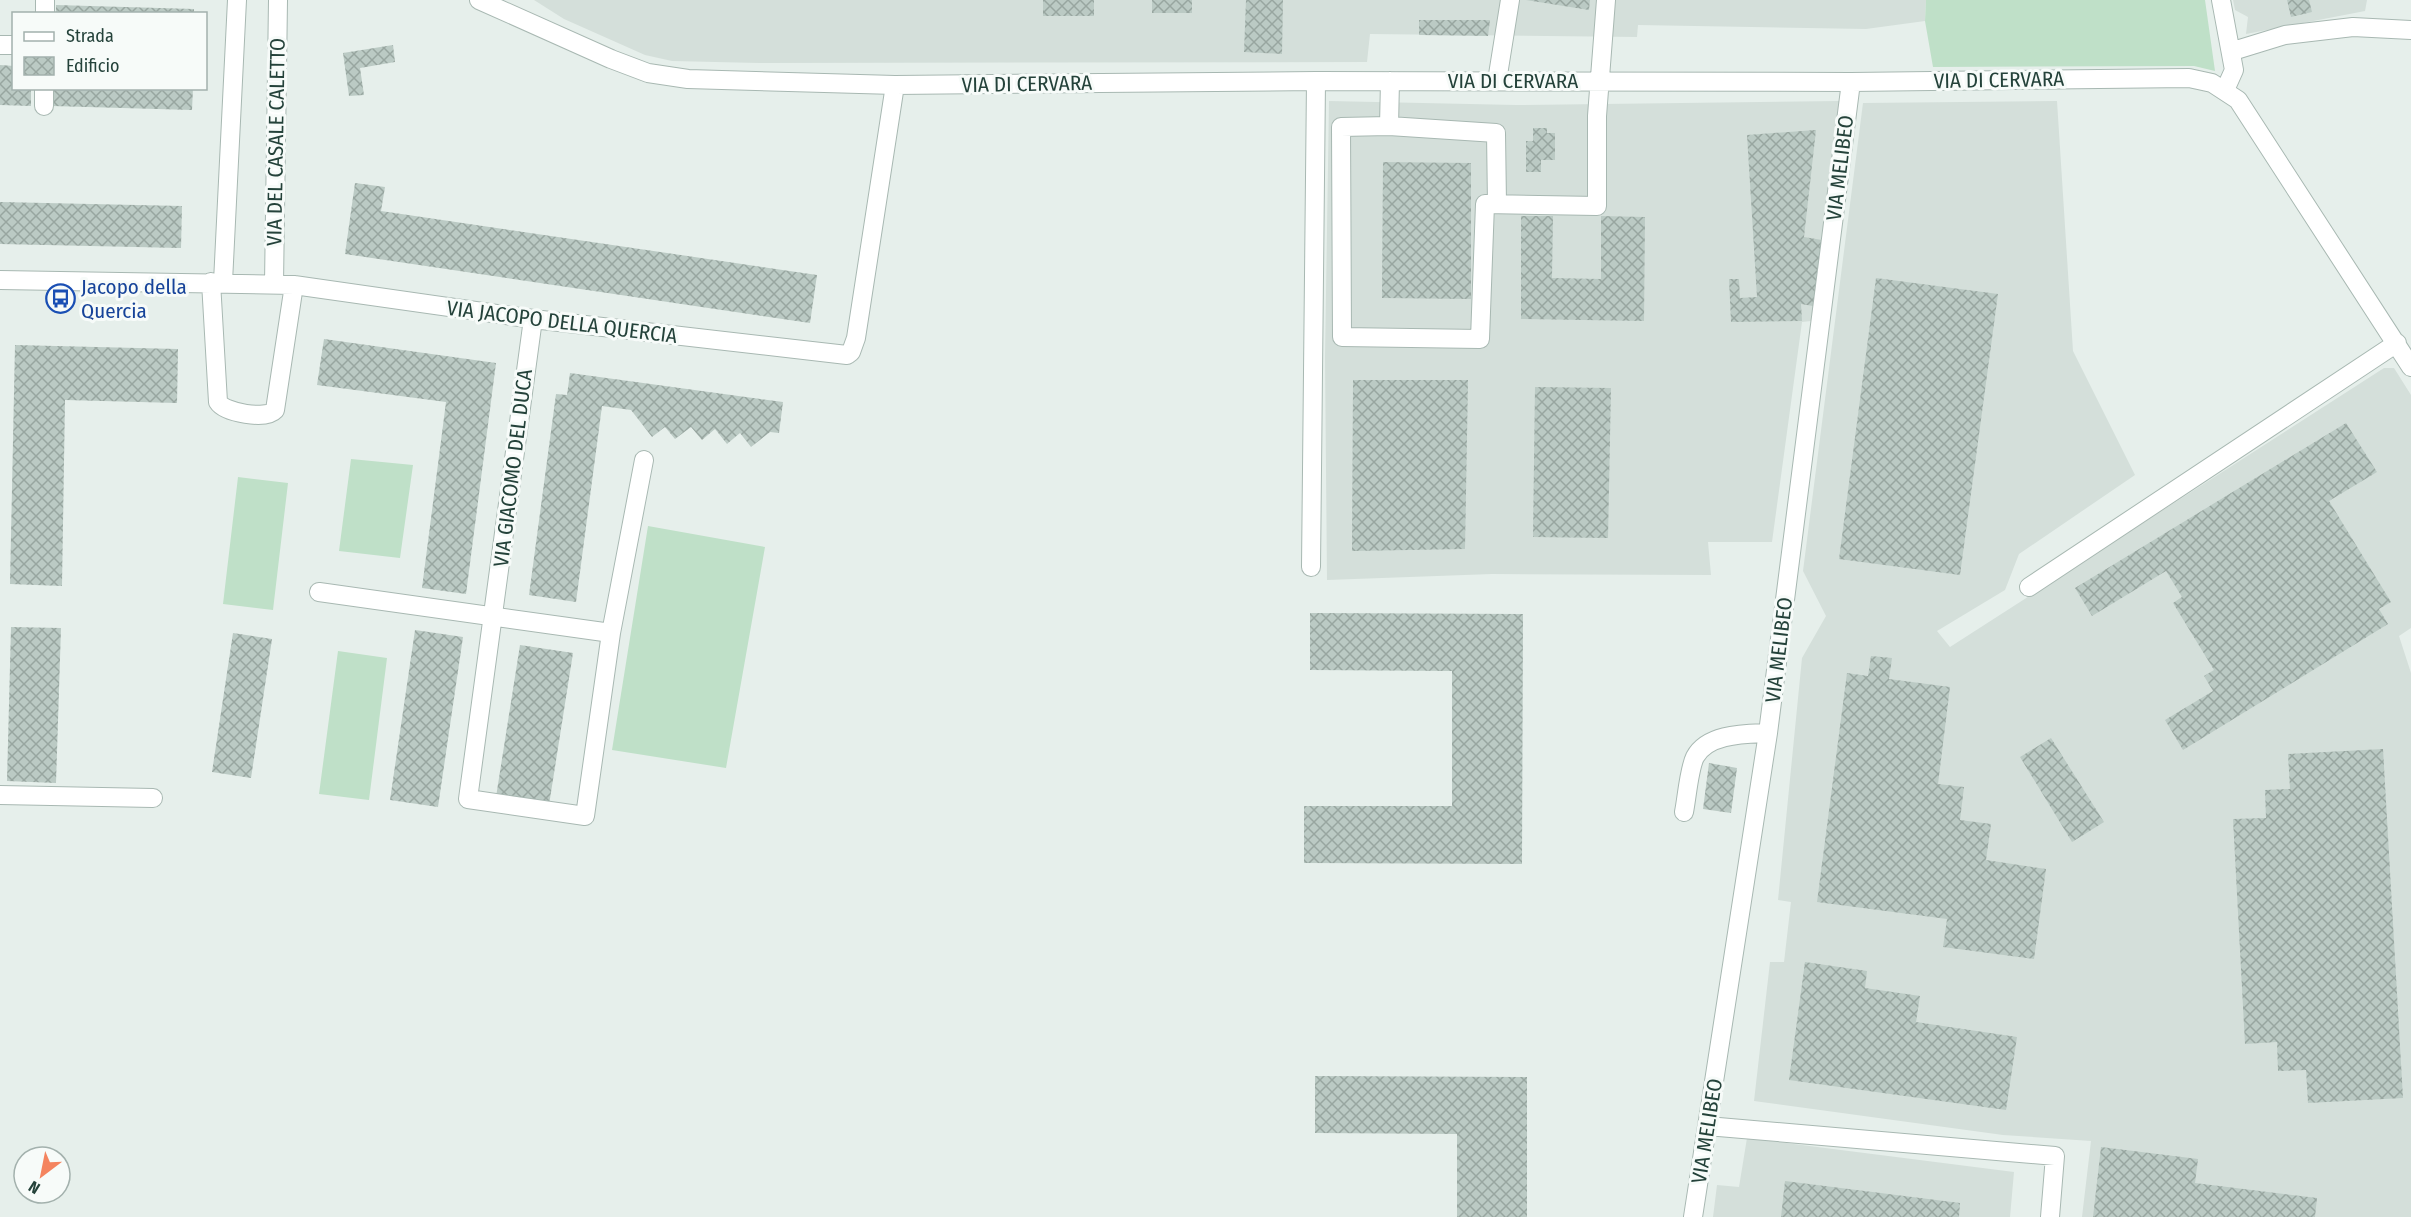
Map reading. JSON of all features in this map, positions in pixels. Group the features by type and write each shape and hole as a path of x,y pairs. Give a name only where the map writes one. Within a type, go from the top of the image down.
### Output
{"street":[{"name":"VIA DEL CASALE CALETTO","path":"237,0 217,282 218,402 226,411 266,415 275,410 294,285"},
{"name":"VIA DEL CASALE CALETTO","path":"274,284 278,0"},
{"name":"VIA DI CERVARA","path":"479,0 611,60 648,73 688,79 896,85 1316,81 1851,82 2189,78 2212,83 2225,90 2247,113 2411,367"},
{"path":"1497,81 1510,0"},
{"path":"1497,204 1496,133 1389,126 1341,127 1341,337 1480,339 1485,204 1597,206 1599,82 1606,0"},
{"path":"2222,0 2233,51 2234,70 2225,90"},
{"path":"2233,51 2285,35 2353,27 2411,30"},
{"path":"1311,567 1316,81"},
{"path":"1389,126 1390,81"},
{"name":"VIA MELIBEO","path":"1693,1217 1768,733 1851,82"},
{"name":"VIA JACOPO DELLA QUERCIA","path":"0,280 294,285 533,319 827,355 847,355 851,352 856,338 896,85"},
{"name":"VIA GIACOMO DEL DUCA","path":"533,319 468,799 585,816 611,633 644,460"},
{"path":"2029,587 2397,343"},
{"path":"319,592 611,633"},
{"path":"1684,812 1696,756 1710,742 1735,735 1768,733"},
{"path":"0,795 153,798"},
{"path":"1707,1126 2055,1156 2050,1217"}],"shaded area":[{"path":"534,0 1926,0 1925,21 1866,29 1638,25 1637,37 1370,34 1367,62 759,63 672,61 645,55 564,19"},
{"path":"2233,0 2367,0 2365,11 2246,34 2248,17 2235,10"},
{"path":"1329,101 1516,105 1840,101 1811,321 1802,322 1772,542 1708,542 1711,575 1492,574 1327,580 1325,357"},
{"path":"2057,101 2073,351 2135,475 2019,554 2005,590 1937,631 1950,647 2384,368 2394,368 2411,395 2411,628 2399,636 2411,673 2411,1217 2082,1217 2091,1141 2003,1135 1754,1101 1770,962 1784,962 1791,902 1778,900 1802,658 1826,616 1803,571 1863,103"},
{"path":"1747,1138 2014,1172 2010,1217 1713,1217 1717,1185 1739,1187"}],"green space":[{"path":"1926,0 2205,0 2215,71 2194,66 1933,67 1925,21"},
{"path":"351,459 413,465 400,558 339,551"},
{"path":"238,477 288,483 273,610 223,604"},
{"path":"648,526 765,547 726,768 612,750"},
{"path":"338,651 387,658 369,800 319,794"}],"building":[{"path":"1043,0 1094,0 1094,16 1043,16"},
{"path":"1152,0 1192,0 1192,13 1152,13"},
{"path":"1246,0 1283,0 1282,54 1244,52"},
{"path":"1526,0 1590,0 1589,10"},
{"path":"2287,0 2309,0 2312,12 2291,17"},
{"path":"56,5 194,9 194,12 56,12"},
{"path":"1419,20 1490,20 1488,36 1419,35"},
{"path":"393,45 395,62 360,68 364,95 349,96 343,53"},
{"path":"0,65 12,66 12,90 31,90 31,106 0,105"},
{"path":"53,90 193,90 192,110 52,106"},
{"path":"1533,128 1547,128 1547,133 1555,133 1555,160 1541,160 1541,172 1526,172 1526,141 1533,141"},
{"path":"1816,130 1804,237 1822,240 1813,306 1801,304 1802,321 1731,322 1729,279 1739,279 1740,298 1757,297 1747,135"},
{"path":"1383,162 1471,163 1471,299 1382,298"},
{"path":"355,183 385,187 381,211 817,275 810,323 345,254"},
{"path":"0,202 182,206 181,248 0,244"},
{"path":"1521,216 1553,216 1552,278 1601,279 1601,216 1645,217 1644,321 1521,319"},
{"path":"1876,278 1998,294 1960,575 1839,559"},
{"path":"324,339 496,363 466,594 422,588 446,402 317,385"},
{"path":"15,345 178,349 177,403 65,400 62,586 10,584"},
{"path":"570,373 783,402 779,433 770,432 751,447 740,433 727,444 715,429 702,440 691,427 675,439 665,427 652,437 631,410 602,406 576,602 529,595 556,394 567,395"},
{"path":"1353,380 1468,380 1465,549 1352,551"},
{"path":"1535,387 1611,388 1608,538 1533,537"},
{"path":"2346,423 2377,472 2329,501 2391,602 2379,609 2388,624 2183,750 2165,720 2213,691 2204,676 2214,670 2173,603 2182,597 2166,571 2092,616 2075,588"},
{"path":"1310,613 1523,614 1522,864 1304,863 1304,806 1452,806 1452,671 1310,670"},
{"path":"11,627 61,628 56,783 7,781"},
{"path":"415,630 463,637 438,807 390,800"},
{"path":"233,633 272,639 251,778 212,772"},
{"path":"520,645 573,653 549,805 496,797"},
{"path":"1871,656 1892,658 1889,679 1950,687 1938,784 1964,787 1960,820 1991,824 1986,860 2046,869 2034,959 1943,947 1947,919 1817,902 1847,673 1868,676"},
{"path":"2051,738 2104,822 2072,842 2020,757"},
{"path":"2383,749 2403,1098 2308,1103 2306,1070 2278,1071 2277,1042 2245,1044 2233,819 2266,818 2265,790 2290,789 2288,754"},
{"path":"1709,763 1737,768 1731,813 1703,809"},
{"path":"1805,962 1867,971 1865,988 1920,996 1916,1022 2017,1037 2006,1110 1789,1080"},
{"path":"1315,1076 1527,1077 1527,1217 1457,1217 1457,1134 1315,1133"},
{"path":"2101,1147 2198,1159 2195,1183 2317,1198 2315,1217 2093,1217"},
{"path":"1785,1181 1960,1203 1959,1217 1781,1217"}],"place":[{"name":"Jacopo della Quercia","path":"60,299"}]}
